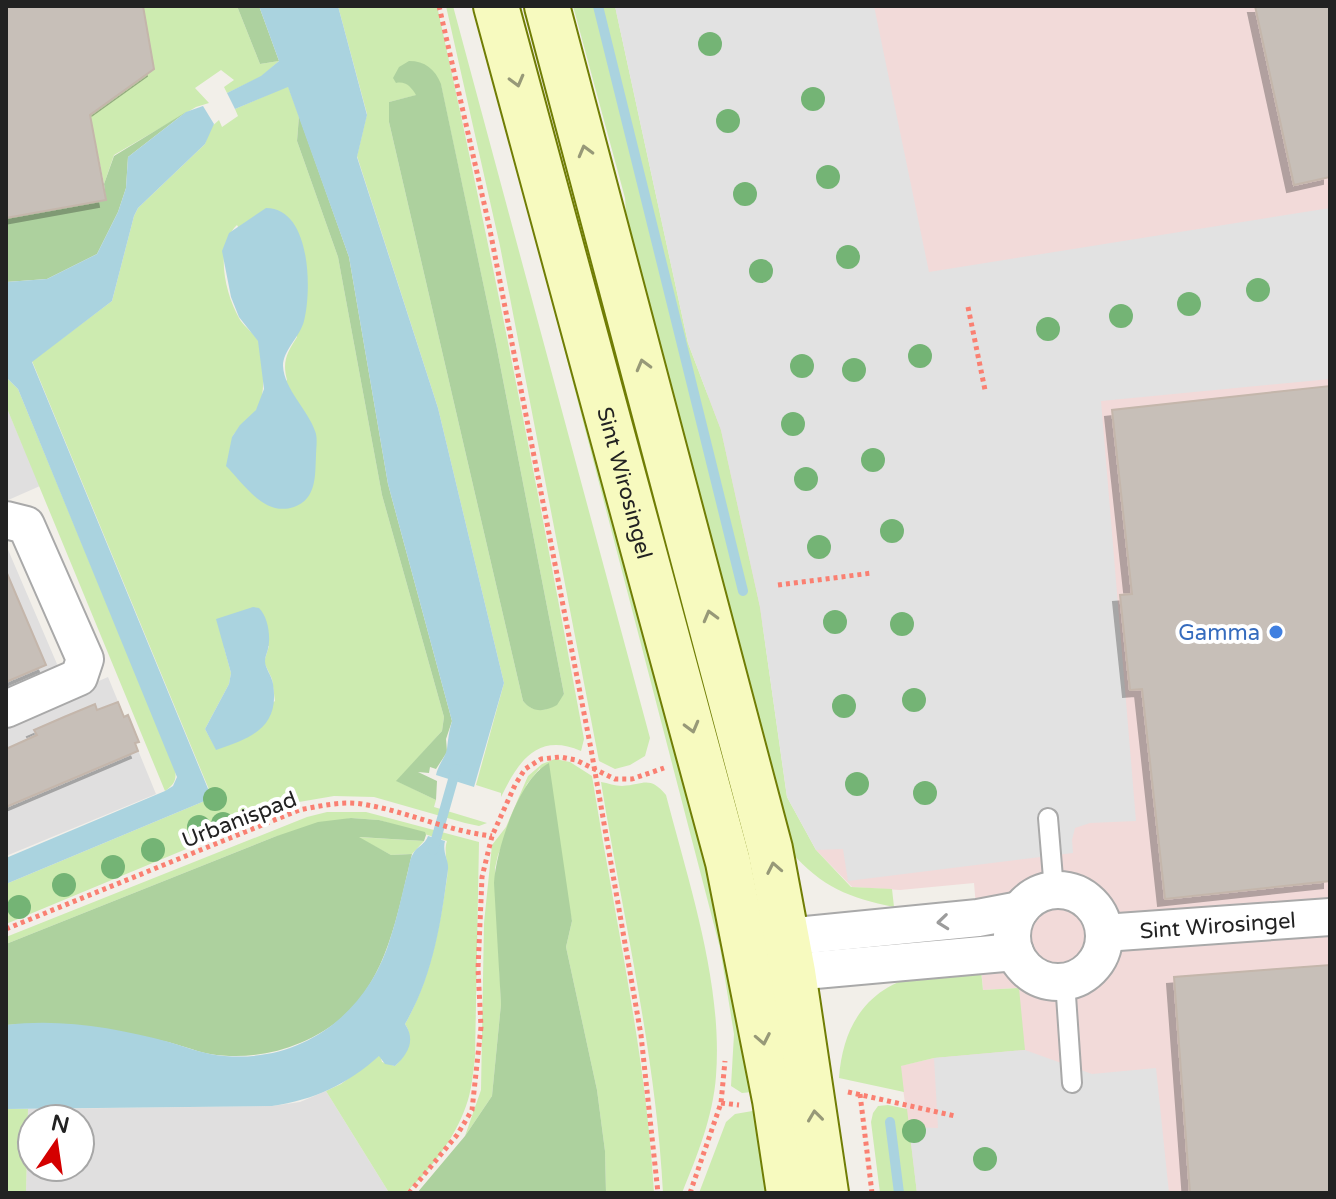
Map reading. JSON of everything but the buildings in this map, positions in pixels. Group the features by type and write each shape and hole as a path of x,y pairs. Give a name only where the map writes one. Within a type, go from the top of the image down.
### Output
{"main road":[{"name":"Sint Wirosingel","path":"496,6 728,862 775,1100 789,1193"},
{"path":"547,6 770,849 790,954 826,1193"},
{"path":"748,962 790,954"}],"street":[{"path":"6,520 26,525 85,659 79,677 6,709"},
{"path":"1054,890 1068,891 1094,906 1104,933 1098,960 1089,970 1065,981 1049,981 1035,975 1023,965 1015,952 1012,938 1020,910 1029,900 1054,890"},
{"path":"790,954 1020,910"},
{"name":"Sint Wirosingel","path":"1104,933 1330,917"},
{"path":"790,954 1015,952"}],"lane":[{"path":"1048,818 1054,890"},
{"path":"1065,981 1072,1083"}],"path":[{"path":"439,6 489,225 594,769 641,1035 658,1193"},
{"path":"968,307 985,390"},
{"path":"778,585 872,573"},
{"path":"409,1193 457,1135 472,1110 481,1027 478,969 482,877 492,836 520,777 525,769 541,759 560,757 615,779 632,779 665,767"},
{"name":"Urbanispad","path":"6,929 299,810 334,803 361,804 470,834 492,836"},
{"path":"872,1193 860,1094 955,1116"},
{"path":"690,1193 721,1103"}],"shaded area":[{"path":"615,6 1330,6 1330,1193 917,1193 900,1066 934,1058 1018,988 983,990 974,883 900,890 852,887 816,850"},
{"path":"615,6 874,6 929,272 1330,208 1330,379 1101,401 1136,821 1090,823 1075,828 1073,853 848,881 843,849 816,850 787,797 760,607 721,430 688,343"},
{"path":"6,406 40,486 6,501"},
{"path":"6,545 60,671 6,694"},
{"path":"108,677 156,794 6,856 6,721"},
{"path":"1025,1050 1092,1074 1156,1068 1169,1193 917,1193 909,1127 938,1128 934,1058"},
{"path":"326,1091 387,1193 26,1193 26,1183 96,1183 96,1108 272,1106 300,1102"}],"green space":[{"path":"237,6 260,64 279,61 261,77 227,93 224,87 234,80 221,70 195,88 209,103 196,107 114,155 104,184 90,115 153,69 143,7"},
{"path":"237,6 259,6 279,61 260,64"},
{"path":"338,6 437,6 514,372 584,739 581,751 552,745 531,754 514,772 501,797 501,793 476,785 504,683 438,408 357,156 367,114","holes":["402,82 441,85 496,344 564,694 545,710 534,709 523,701 389,122 389,102 417,95 410,85"]},
{"path":"446,6 453,6 650,738 645,756 615,769 599,761 500,246"},
{"path":"475,6 486,6 626,523 762,1091 742,1093 731,1086 734,1034 720,948"},
{"path":"573,6 615,6 688,343 721,430 760,607 787,797 816,850 851,887 892,889 894,907 863,900 837,889 814,874 791,852 630,271 625,198"},
{"path":"409,61 429,67 441,84 496,344 564,694 557,705 548,709 531,708 523,701 389,122 389,102 416,95 408,85 396,83 393,78 399,67"},
{"path":"288,86 299,116 297,141 338,257 382,495 444,717 442,731 397,781 436,800 434,807 487,823 479,826 465,823 374,797 334,796 299,802 6,924 6,884 207,800 210,792 32,361 112,301 138,208 205,144 210,128 219,120 222,127 238,116 235,109","holes":["237,225 297,337 286,357 287,380 232,437 258,408 263,383 259,342 239,318 226,283 226,245","269,646 264,662 272,679 275,701 216,749 205,729 229,684 231,673 224,647"]},
{"path":"186,112 128,157 126,188 97,254 47,279 6,282 6,218 106,200 104,184 114,156"},
{"path":"299,116 349,257 388,484 452,721 446,739 447,752 436,769 430,767 429,773 418,772 437,781 436,800 396,781 442,731 444,717 382,495 338,257 297,141"},
{"path":"6,377 18,389 175,769 174,782 165,791 6,406"},
{"path":"555,759 570,762 592,776 637,1036 654,1193 606,1193 605,1151 597,1090 566,947 572,921 540,768 527,784 495,868 501,1004 492,1096 465,1136 481,1090 484,923 492,845 506,827 528,776 542,764"},
{"path":"549,763 572,921 566,947 597,1090 605,1151 606,1193 417,1193 465,1136 492,1096 501,1004 494,883 496,869 504,834 519,799 538,771"},
{"path":"601,782 622,786 650,783 666,795 702,934 714,1006 716,1076 704,1136 682,1193 663,1193 646,1038"},
{"path":"327,812 366,812 479,842 475,1057 471,1088 461,1118 448,1142 424,1175 405,1193 387,1193 326,1091 341,1084 380,1055 382,1062 395,1066 406,1052 409,1035 405,1024 428,971 441,916 447,873 447,841 379,820 351,818 274,837 6,944 6,937 307,817"},
{"path":"351,818 379,820 425,832 426,835 424,841 359,837 391,855 412,854 398,912 380,965 367,989 350,1010 328,1028 300,1043 278,1050 233,1056 210,1054 104,1029 46,1024 6,1025 6,944 274,837 318,822"},
{"path":"357,837 424,841 412,854 391,855"},
{"path":"981,970 983,990 1019,988 1025,1050 934,1058 901,1066 904,1092 839,1078 846,1040 862,1010 874,997 905,979 925,974"},
{"path":"878,1106 907,1109 917,1193 880,1193 871,1122"},
{"path":"6,1109 16,1109 16,1183 26,1183 26,1193 6,1193"},
{"path":"764,1109 780,1193 699,1193 726,1122 735,1114"}],"water":[{"path":"259,6 338,6 367,115 357,157 438,408 504,683 474,787 436,775 446,752 452,721 388,484 349,257 288,87 235,109 227,93 261,76 279,61"},
{"path":"203,106 214,124 205,144 138,208 112,301 32,362 211,796 6,884 6,858 165,791 173,786 177,777 18,389 6,377 6,282 47,279 97,254 126,188 128,157 186,112"},
{"path":"266,208 281,212 292,221 305,253 307,307 304,321 283,366 287,383 312,423 317,443 311,492 302,503 283,509 256,497 226,466 232,437 256,410 264,389 258,341 239,317 231,297 222,251 229,233"},
{"path":"253,607 259,608 265,616 268,627 269,644 265,661 273,684 272,711 261,729 241,741 216,750 205,729 229,684 231,673 216,619"},
{"path":"428,836 445,841 448,866 445,889 429,968 405,1024 410,1036 409,1046 395,1066 385,1064 379,1056 330,1089 302,1100 272,1106 96,1108 96,1103 16,1103 16,1109 6,1109 6,1025 47,1023 88,1026 149,1037 210,1054 241,1057 299,1045 324,1031 346,1013 365,991 380,965 411,858"}],"waterway":[{"path":"598,6 743,591"},
{"path":"433,850 456,769"},
{"path":"890,1122 899,1193"}],"place":[{"name":"Gamma","path":"1276,632"}]}
